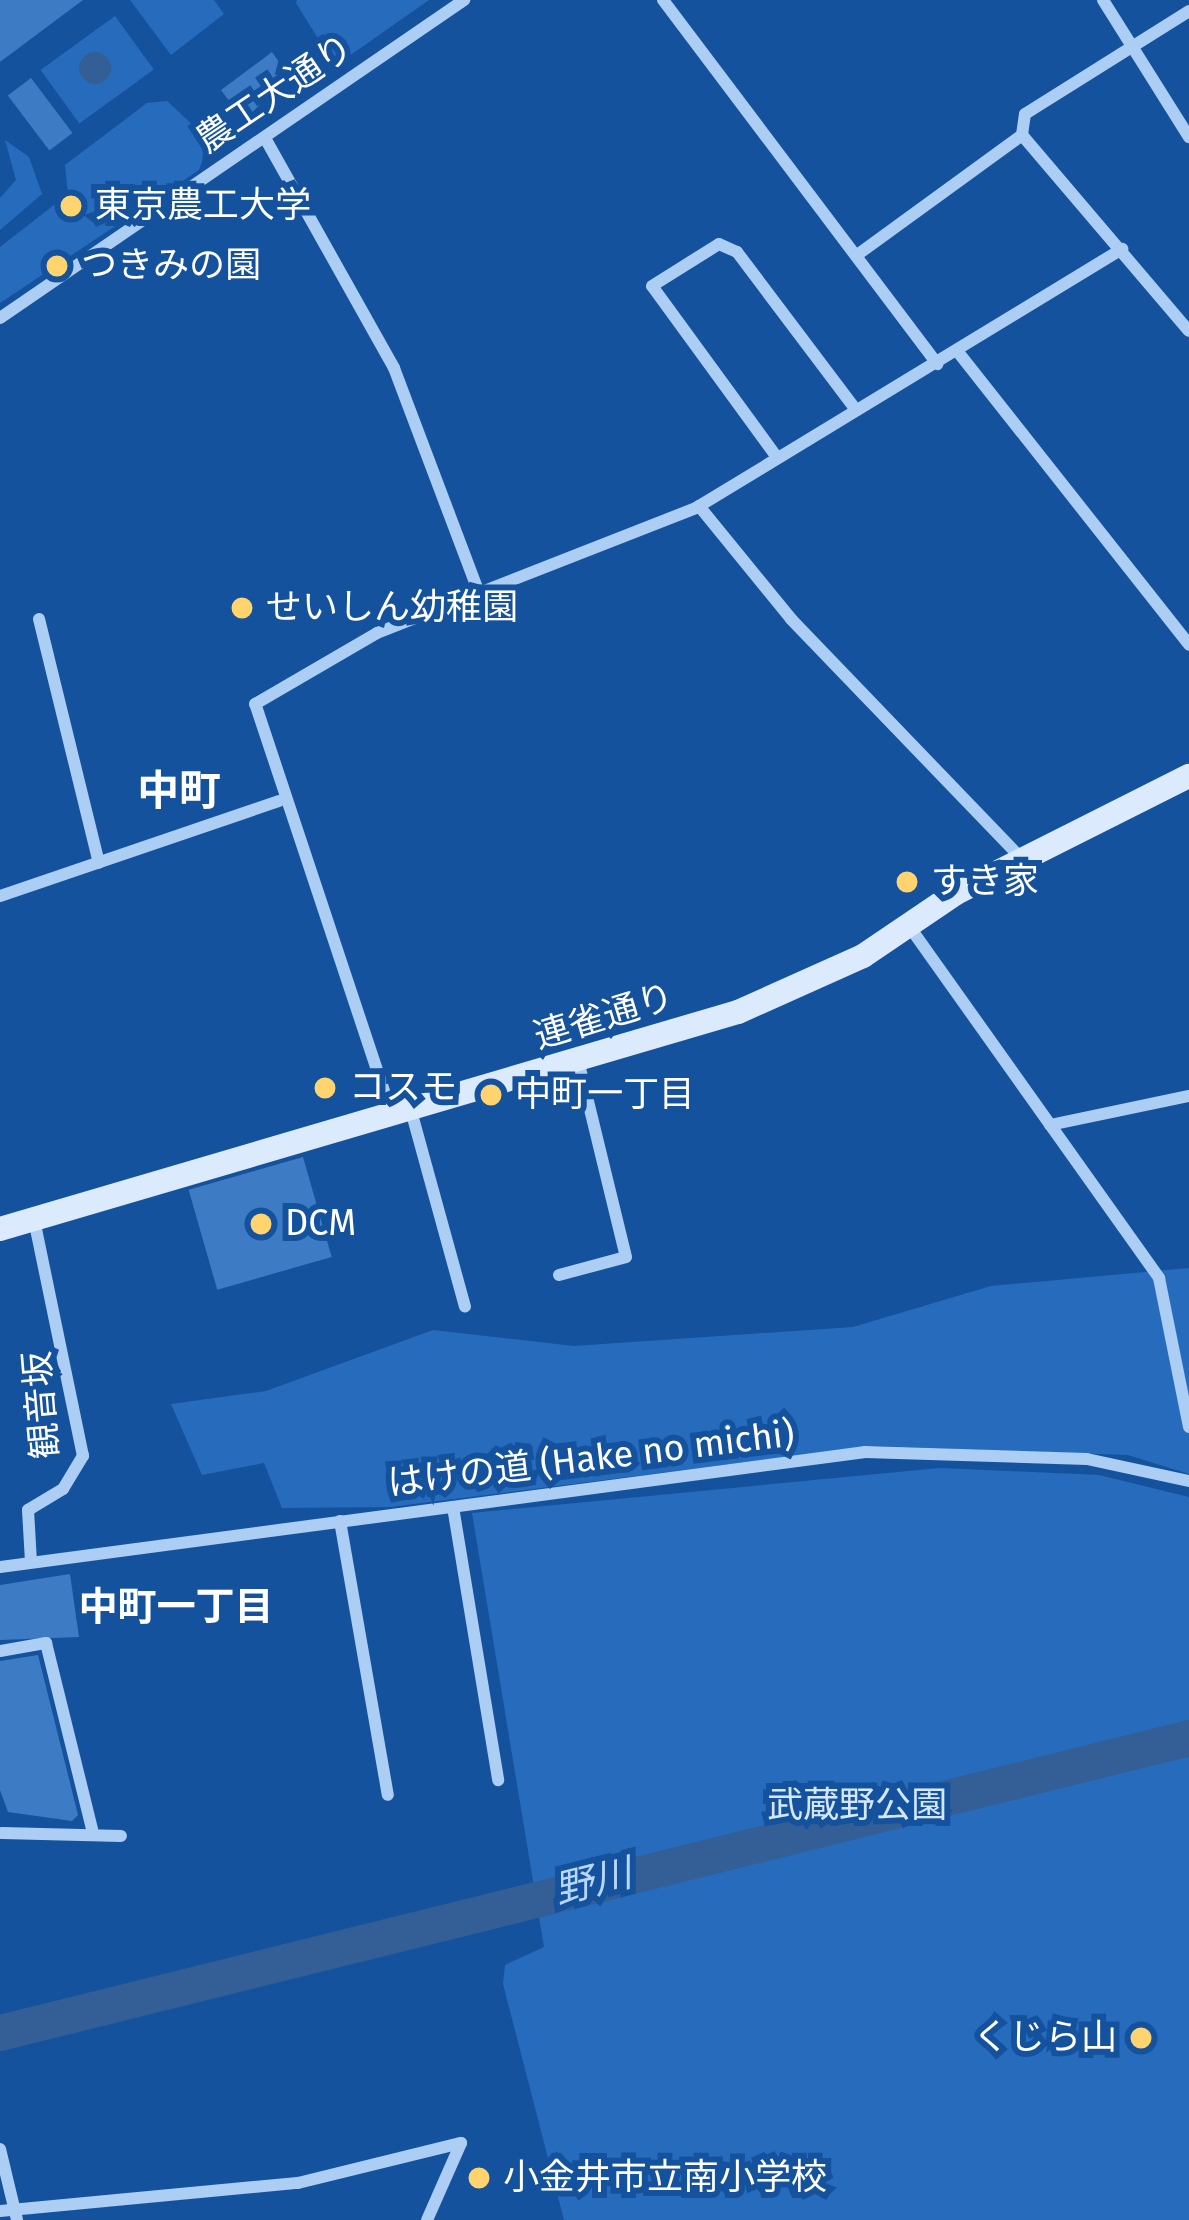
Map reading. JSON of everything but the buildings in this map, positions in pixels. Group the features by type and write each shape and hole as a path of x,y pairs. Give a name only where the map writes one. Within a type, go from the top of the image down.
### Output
{"main road":[{"name":"連雀通り","path":"0,1229 401,1109 579,1064 738,1012 909,926 1022,859 1189,776"}],"street":[{"name":"農工大通り","path":"0,317 464,0"},
{"path":"663,0 937,364"},
{"path":"1103,0 1189,136"},
{"path":"857,255 1022,135 1025,114 1189,11"},
{"path":"1022,135 1189,331"},
{"path":"265,138 394,368 480,595"},
{"path":"776,456 652,286 719,244 737,252 856,410"},
{"path":"465,1306 401,1109 279,801 255,704 377,633 699,506 1122,249"},
{"path":"958,352 1189,645"},
{"path":"699,506 791,620 1022,859"},
{"path":"39,619 99,863"},
{"path":"0,896 279,801"},
{"path":"909,926 1159,1278 1189,1427"},
{"path":"560,1275 626,1257 579,1064"},
{"path":"1050,1125 1189,1096"},
{"name":"観音坂","path":"31,1562 28,1510 63,1489 83,1456 34,1220"},
{"name":"はけの道 (Hake no michi)","path":"0,1567 895,1451 1087,1459 1189,1481"},
{"path":"453,1507 498,1780"},
{"path":"340,1521 388,1795"},
{"path":"0,1651 46,1643 92,1829"},
{"path":"1,1830 92,1829 121,1836"},
{"path":"0,2149 10,2213 298,2183 461,2143 427,2220"}],"green space":[{"path":"130,0 214,0 224,14 171,55"},
{"path":"297,0 429,0 335,66 296,3"},
{"path":"115,16 154,69 79,123 41,70"},
{"path":"167,101 210,141 199,170 0,303 0,247 68,194 65,165 147,103"},
{"path":"5,140 29,157 42,194 0,230 0,198 16,180"},
{"path":"1189,1268 1189,1474 1128,1455 874,1446 390,1507 282,1508 264,1463 202,1475 171,1404 266,1391 433,1330 574,1346 853,1327 991,1286"},
{"name":"武蔵野公園","path":"940,1468 1099,1475 1189,1497 1189,2220 564,2220 503,1984 505,1965 544,1947 472,1513"}],"shaded area":[{"path":"95,52 107,56 111,68 107,80 95,84 83,80 79,68 83,56"}],"waterway":[{"name":"野川","path":"0,2033 1189,1738"}],"place":[{"name":"東京農工大学","path":"71,206"},
{"name":"つきみの園","path":"57,266"},
{"name":"せいしん幼稚園","path":"242,608"},
{"name":"すき家","path":"907,882"},
{"name":"コスモ","path":"325,1088"},
{"name":"中町一丁目","path":"491,1095"},
{"name":"DCM","path":"261,1224"},
{"name":"くじら山","path":"1141,2038"},
{"name":"小金井市立南小学校","path":"479,2178"}],"district":[{"name":"中町","path":"179,791"},
{"name":"中町一丁目","path":"176,1607"}]}
